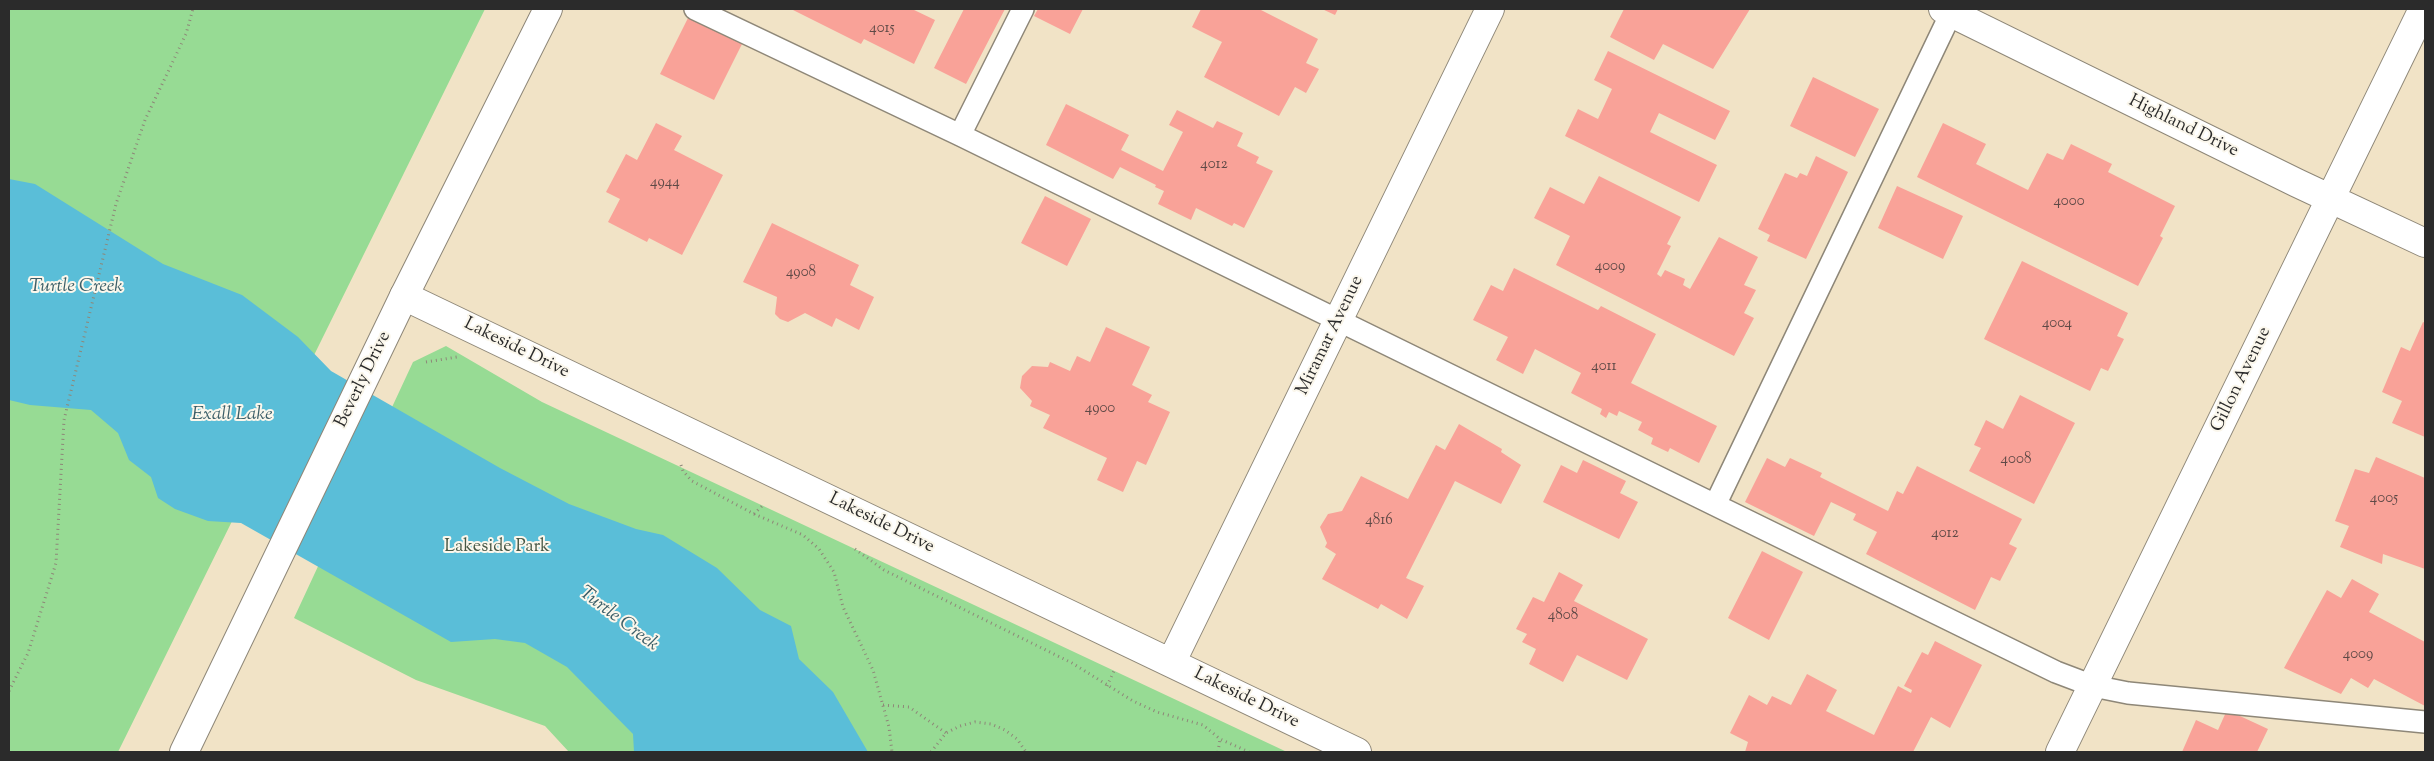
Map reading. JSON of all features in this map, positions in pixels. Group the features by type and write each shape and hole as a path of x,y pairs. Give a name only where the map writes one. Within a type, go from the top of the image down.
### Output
{"street":[{"name":"Beverly Drive","path":"184,752 404,296 548,9"},
{"name":"Miramar Avenue","path":"1171,663 1340,320 1490,9"},
{"name":"Gillon Avenue","path":"2060,752 2423,9"},
{"name":"Highland Drive","path":"1949,10 2330,199 2425,243"},
{"name":"Lakeside Drive","path":"404,296 1358,752"}],"lane":[{"path":"695,9 960,135 1716,503 2056,672 2093,686 2128,693 2425,722"},
{"path":"960,135 1023,9"},
{"path":"1716,503 1949,10"}],"path":[{"path":"9,692 28,652 56,563 64,420 116,204 145,120 186,34 193,9"},
{"path":"754,514 804,535 819,549 834,572 843,607 874,670 889,727 892,752"},
{"path":"853,548 884,570 1072,663 1107,686 1157,712 1203,725 1220,739 1249,752"},
{"path":"1107,686 1115,669"},
{"path":"882,705 909,707 946,733"},
{"path":"932,752 946,733 960,726 975,722 991,724 1005,730 1017,739 1026,752"},
{"path":"1218,752 1220,739"}],"green space":[{"path":"9,9 485,9 118,752 9,752"},
{"name":"Lakeside Park","path":"446,346 542,402 1287,752 569,752 545,726 416,680 294,618 413,362"}],"water":[{"name":"Exall Lake","path":"9,179 35,184 163,264 242,295 298,337 331,371 500,468 569,504 636,529 663,535 717,568 760,610 791,626 799,659 833,692 868,752 634,752 633,734 567,667 525,643 495,639 451,642 241,523 208,521 175,509 158,498 151,477 129,460 118,433 91,410 30,405 9,400"}],"building":[{"path":"791,9 912,9 935,20 914,64 864,39 861,44"},
{"path":"964,9 1005,9 966,84 934,68"},
{"path":"1038,9 1083,9 1070,34 1034,16"},
{"path":"1201,9 1259,9 1318,39 1306,63 1319,69 1306,93 1295,87 1279,116 1204,77 1222,42 1192,27"},
{"path":"1322,9 1338,9 1335,15"},
{"path":"1624,9 1750,9 1713,69 1663,44 1654,60 1610,37"},
{"path":"688,18 742,44 714,100 660,74"},
{"path":"1608,51 1730,111 1715,140 1659,113 1650,132 1717,165 1699,202 1565,136 1578,109 1598,119 1612,89 1594,80"},
{"path":"1813,77 1879,109 1855,157 1790,126"},
{"path":"1066,104 1129,135 1121,150 1163,171 1183,132 1169,125 1177,110 1213,128 1217,121 1243,133 1237,146 1259,157 1256,163 1273,171 1244,228 1234,223 1232,226 1196,208 1191,220 1158,204 1164,191 1155,187 1156,185 1120,167 1113,179 1046,145"},
{"path":"656,123 682,136 674,150 723,175 682,255 649,238 647,242 608,222 620,199 606,192 626,154 637,160"},
{"path":"1943,123 1986,144 1976,164 2028,190 2047,153 2063,160 2071,144 2112,164 2108,172 2175,206 2160,236 2163,238 2138,286 1917,177"},
{"path":"1816,156 1848,172 1806,259 1767,241 1770,235 1758,229 1785,173 1797,178 1800,173 1807,176"},
{"path":"1599,176 1681,217 1667,244 1671,246 1657,274 1661,277 1665,270 1685,279 1683,285 1690,289 1719,237 1758,257 1744,285 1756,290 1744,313 1754,318 1734,356 1556,265 1570,236 1534,218 1550,187 1584,204"},
{"path":"1897,186 1963,216 1943,259 1878,228"},
{"path":"1045,196 1091,219 1067,266 1021,243"},
{"path":"772,223 859,265 850,285 874,297 859,330 836,318 832,327 805,313 788,322 780,319 775,314 777,297 743,282"},
{"path":"2022,261 2128,313 2117,336 2124,339 2108,371 2101,368 2090,391 1984,339"},
{"path":"1514,268 1598,310 1601,306 1656,334 1631,383 1717,426 1699,463 1670,448 1668,452 1651,444 1653,438 1638,430 1642,422 1619,411 1617,416 1609,412 1606,418 1600,414 1602,409 1571,393 1581,373 1535,349 1523,374 1496,360 1508,337 1473,320 1491,285 1503,291"},
{"path":"2423,322 2425,323 2425,437 2392,423 2402,401 2382,392 2401,347 2410,351"},
{"path":"1106,327 1150,347 1132,385 1152,395 1148,402 1170,412 1146,465 1137,461 1123,492 1097,480 1107,458 1043,428 1050,415 1030,406 1032,401 1020,388 1022,376 1032,366 1048,367 1050,362 1070,371 1077,356 1090,362"},
{"path":"2020,395 2075,423 2034,504 1969,471 1981,448 1974,445 1986,420 2003,429"},
{"path":"1459,424 1502,449 1501,452 1521,465 1501,504 1455,481 1406,578 1424,586 1407,619 1381,604 1378,609 1322,579 1336,554 1325,547 1327,543 1320,527 1328,514 1342,511 1361,476 1408,499 1436,445 1445,450"},
{"path":"2376,457 2425,478 2425,569 2383,554 2382,564 2340,547 2349,526 2335,521 2355,469 2369,473"},
{"path":"1767,458 1785,467 1790,458 1822,473 1820,477 1888,511 1897,491 1903,494 1917,466 2022,519 2009,544 2017,548 2000,581 1991,577 1975,610 1866,554 1877,532 1853,520 1856,514 1831,502 1814,536 1745,502"},
{"path":"1583,460 1626,481 1620,493 1638,502 1619,539 1543,502 1561,465 1577,473"},
{"path":"1762,551 1803,572 1769,640 1728,618"},
{"path":"1559,572 1583,585 1574,601 1648,639 1627,680 1577,655 1563,682 1529,664 1536,649 1522,642 1527,634 1516,629 1533,597 1544,602"},
{"path":"2352,579 2379,594 2369,612 2425,642 2425,706 2374,679 2368,688 2351,678 2341,694 2284,668 2327,590 2341,598"},
{"path":"1935,641 1982,665 1950,728 1931,717 1913,752 1745,752 1748,742 1730,733 1749,695 1767,705 1772,696 1791,705 1807,674 1837,690 1826,711 1874,735 1898,686 1911,693 1912,690 1904,686 1922,652 1928,655"},
{"path":"2227,710 2268,729 2257,752 2182,752 2196,720 2218,730"}],"water label":[{"name":"Turtle Creek","path":"76,288"},
{"name":"Turtle Creek","path":"618,620"}]}
